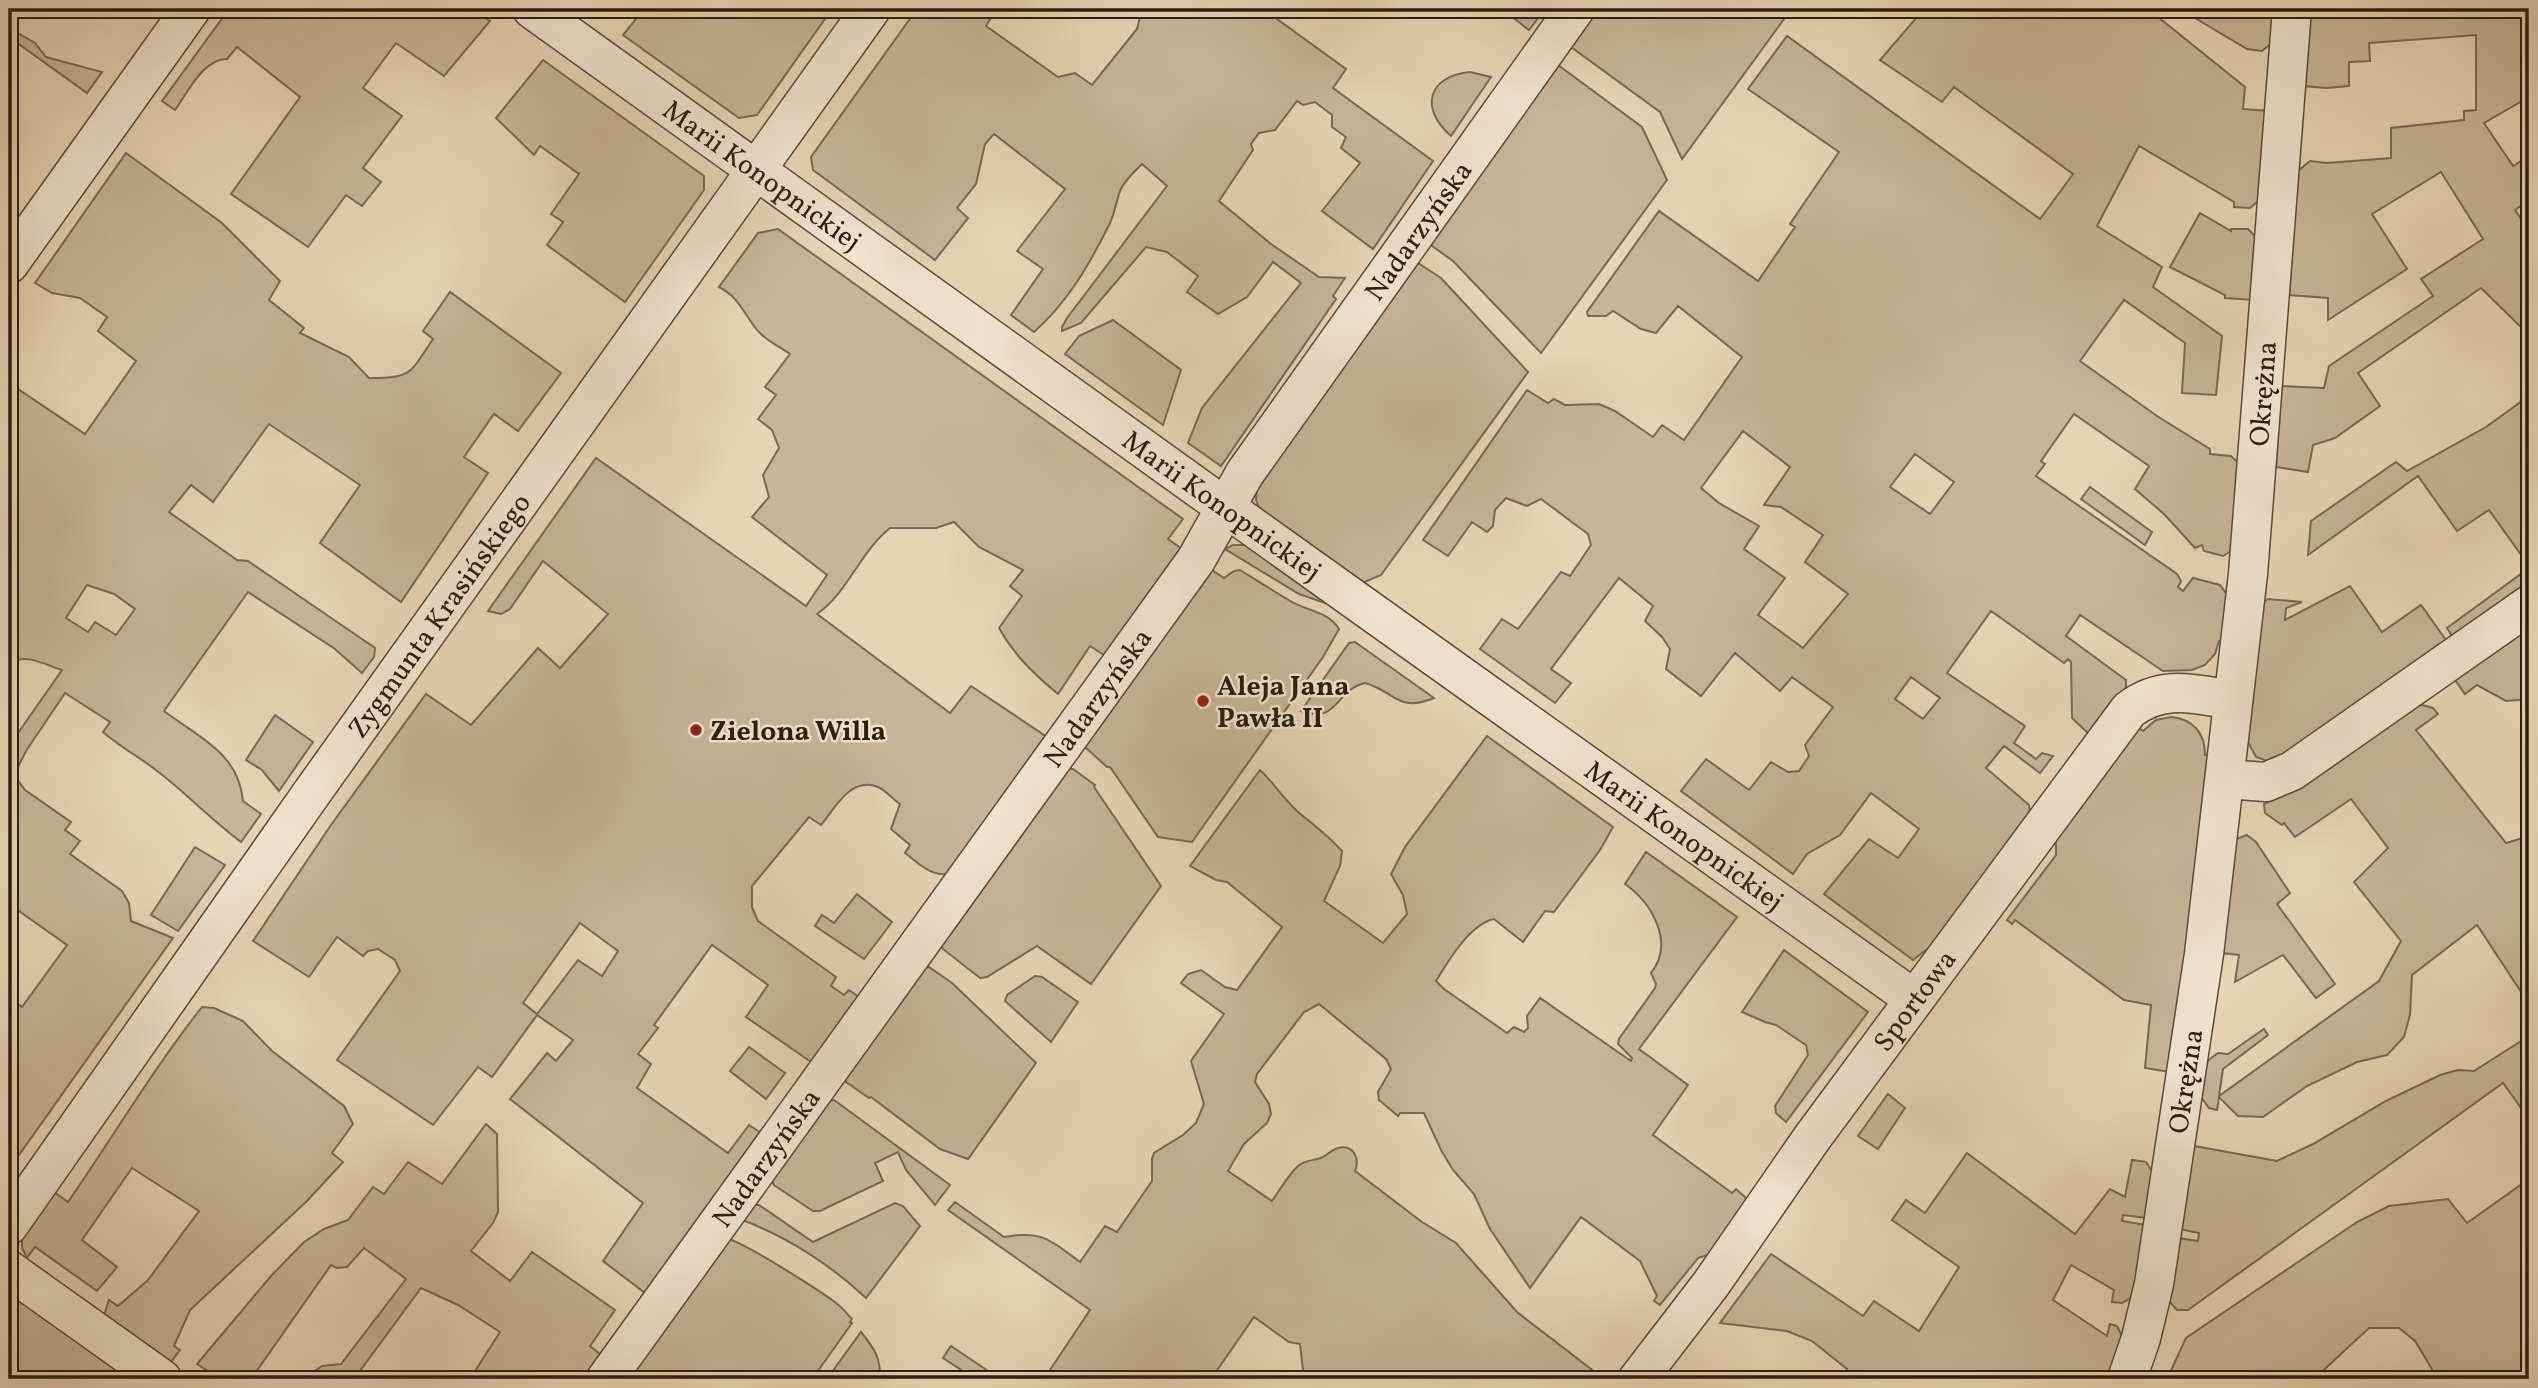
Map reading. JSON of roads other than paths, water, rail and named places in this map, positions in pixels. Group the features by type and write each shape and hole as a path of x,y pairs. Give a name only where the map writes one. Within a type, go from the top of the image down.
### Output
{"street":[{"path":"9,264 191,9"},
{"name":"Marii Konopnickiej","path":"532,9 1914,999"},
{"name":"Zygmunta Krasińskiego","path":"9,1225 310,794 871,9"},
{"name":"Nadarzyńska","path":"606,1379 1196,560 1260,451 1575,9"},
{"name":"Okrężna","path":"2127,1379 2141,1338 2154,1284 2193,1032 2225,779 2248,574 2292,9"},
{"path":"2225,779 2262,782 2285,775 2529,605"},
{"name":"Sportowa","path":"1638,1379 1711,1284 1812,1138 2129,710 2145,699 2166,692 2233,700"},
{"path":"9,1270 162,1379"}],"place":[{"name":"Aleja Jana Pawła II","path":"1203,701"},
{"name":"Zielona Willa","path":"696,730"}]}
